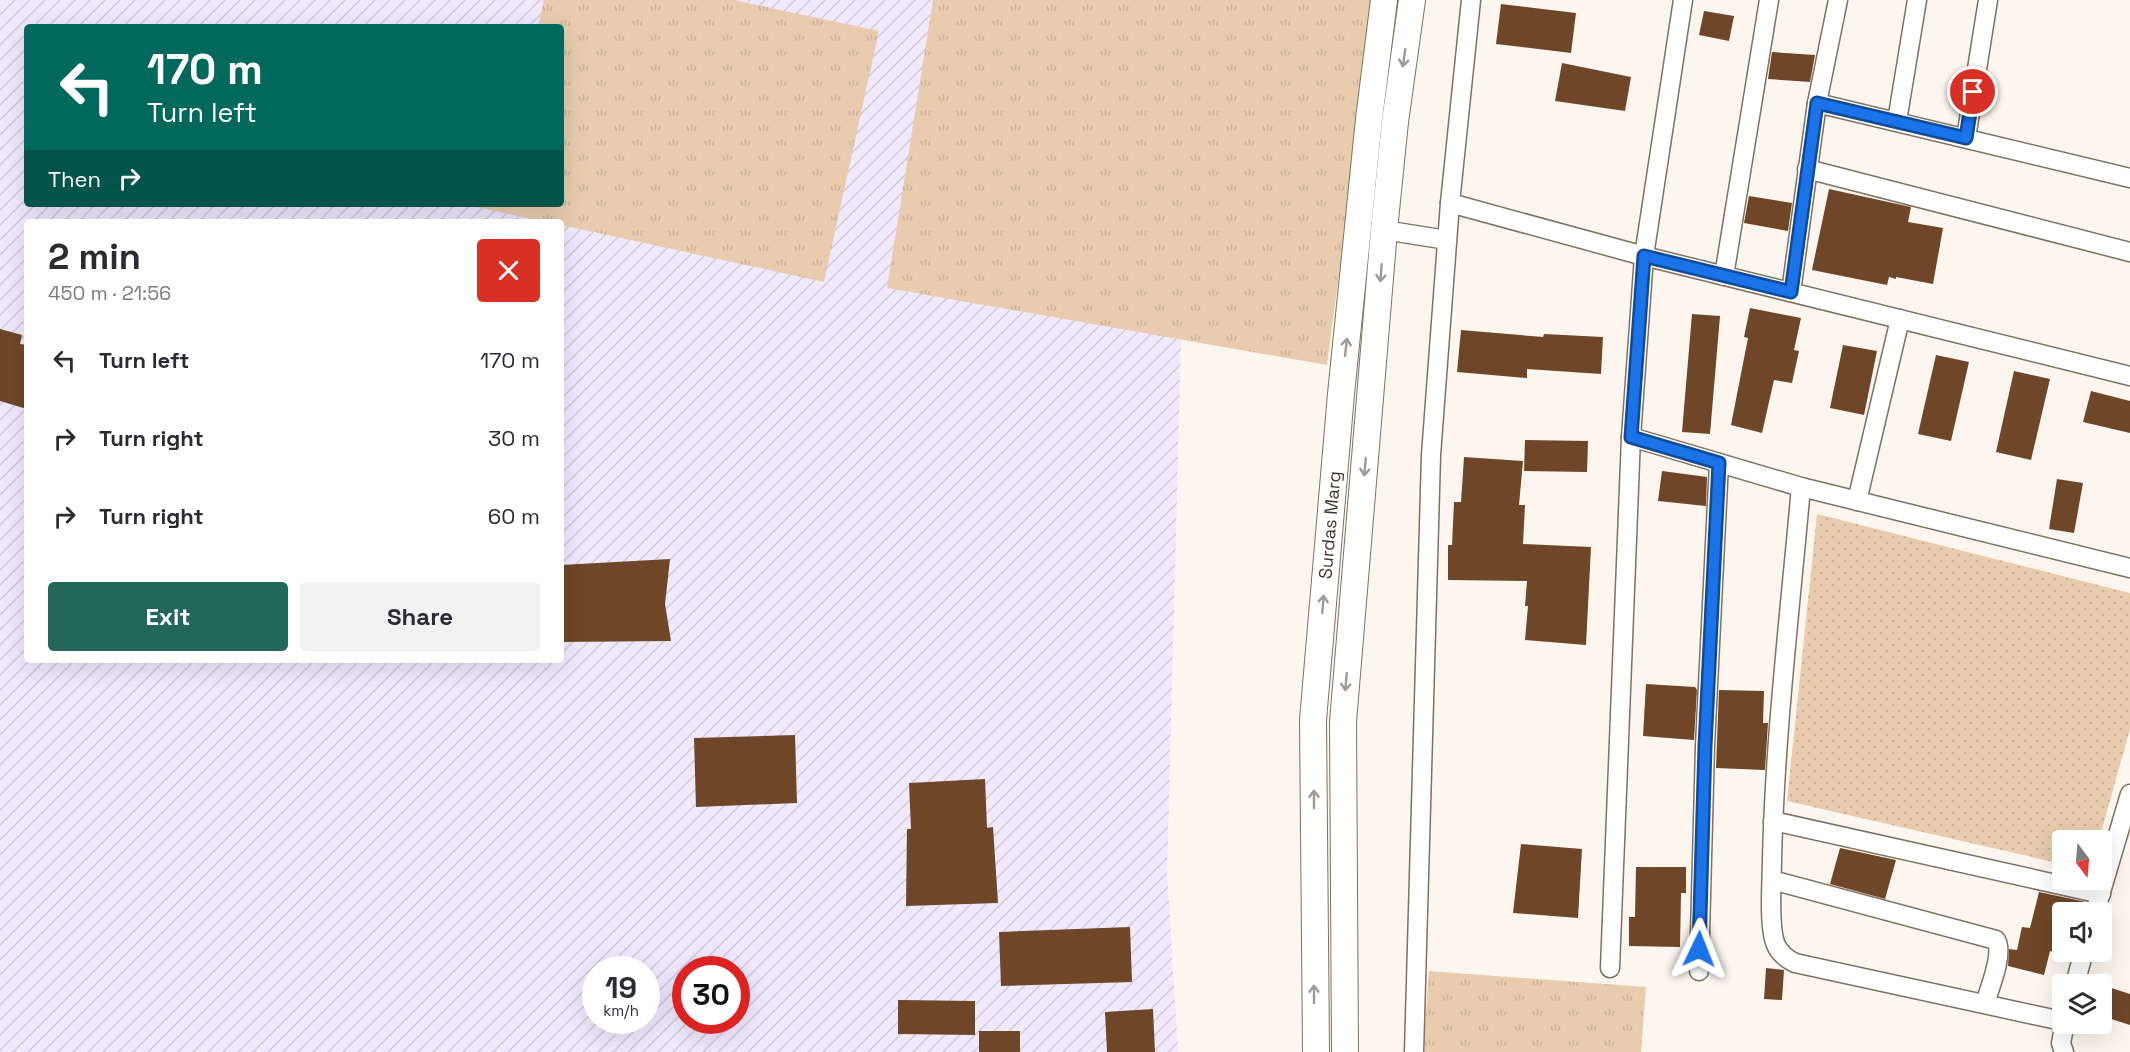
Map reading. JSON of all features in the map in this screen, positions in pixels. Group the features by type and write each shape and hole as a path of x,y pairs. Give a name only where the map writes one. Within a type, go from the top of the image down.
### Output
{"main road":[{"name":"Surdas Marg","path":"1316,1052 1313,720 1341,394 1369,119 1384,0"},
{"name":"Surdas Marg","path":"1345,1052 1343,722 1384,230 1395,122 1412,0"},
{"path":"1341,394 1371,397"}],"street":[{"path":"1414,1052 1431,455 1450,203 1471,0"},
{"path":"1610,968 1631,437 1644,256 1683,0"},
{"path":"1724,276 1769,0"},
{"path":"1791,292 1817,103 1838,0"},
{"path":"1897,121 1917,0"},
{"path":"1966,138 1988,0"},
{"path":"1817,103 2130,178"},
{"path":"1807,169 2130,252"},
{"path":"1450,203 1644,256 2130,376"},
{"path":"1384,230 1447,240"},
{"path":"1857,501 1900,319"},
{"path":"1631,437 1801,487 2130,568"},
{"path":"1699,971 1706,734 1719,463"},
{"path":"1801,487 1774,789 1772,929 1775,945 1784,957 1795,963 2052,1019"},
{"path":"2098,902 2130,794"},
{"path":"1773,820 2101,894"},
{"path":"1772,880 1996,940 1999,945 1999,954 1985,1003"},
{"path":"2062,1034 2061,1043 2064,1052"}],"shaded area":[{"path":"0,0 1224,0 1182,305 1167,872 1178,1052 0,1052"}],"green space":[{"path":"544,0 734,0 879,31 824,282 564,226 564,219 532,219 477,207 564,207 564,24 539,24"},
{"path":"933,0 1375,0 1327,365 887,288"},
{"path":"1817,514 2130,593 2130,729 2102,830 2052,830 2052,862 1787,801"},
{"path":"1429,971 1646,987 1641,1052 1423,1052"}],"building":[{"path":"1501,4 1576,13 1571,53 1496,44"},
{"path":"1704,11 1734,16 1729,41 1699,35"},
{"path":"1772,52 1815,55 1810,82 1768,79"},
{"path":"1562,63 1631,77 1625,111 1555,101"},
{"path":"1829,189 1911,207 1908,222 1943,228 1933,284 1889,277 1887,285 1812,270"},
{"path":"1749,196 1792,203 1788,231 1744,223"},
{"path":"1750,308 1801,318 1794,350 1799,351 1792,383 1774,380 1762,433 1731,425 1748,338 1744,337"},
{"path":"1692,314 1720,316 1710,434 1682,432"},
{"path":"0,329 22,335 20,344 24,345 24,408 0,401"},
{"path":"1461,330 1543,337 1544,334 1603,337 1601,374 1527,369 1527,378 1457,372"},
{"path":"1843,345 1877,351 1864,415 1830,408"},
{"path":"1936,355 1969,362 1951,441 1918,434"},
{"path":"2014,371 2050,379 2031,460 1996,452"},
{"path":"2091,391 2130,401 2130,433 2083,422"},
{"path":"1525,440 1588,441 1587,472 1524,471"},
{"path":"1464,457 1523,461 1519,505 1525,505 1523,544 1591,547 1586,645 1525,640 1528,606 1525,606 1527,581 1448,580 1448,545 1452,545 1454,502 1461,502"},
{"path":"1662,471 1707,477 1706,506 1658,501"},
{"path":"2057,479 2083,483 2074,533 2049,529"},
{"path":"670,559 665,604 671,641 564,642 564,565"},
{"path":"1646,684 1695,687 1697,690 1694,740 1643,736"},
{"path":"1719,690 1764,691 1763,723 1768,723 1765,770 1716,768"},
{"path":"795,735 797,803 696,807 694,738"},
{"path":"985,779 987,828 993,827 998,903 906,906 907,829 911,829 909,783"},
{"path":"1521,844 1582,849 1578,918 1513,913"},
{"path":"1840,848 1896,860 1885,899 1830,884"},
{"path":"1636,867 1686,867 1686,893 1681,893 1680,947 1629,946 1629,917 1635,917"},
{"path":"2039,892 2086,902 2052,902 2052,952 2050,951 2044,975 2008,966 2009,949 2017,950 2022,927 2030,928"},
{"path":"1130,927 1132,982 1001,986 999,932"},
{"path":"1766,968 1784,970 1782,1000 1764,999"},
{"path":"2112,988 2130,994 2130,1025 2112,1019"},
{"path":"898,1000 975,1001 975,1035 898,1034"},
{"path":"1153,1009 1155,1052 1107,1052 1105,1012"},
{"path":"979,1031 1020,1031 1020,1052 979,1052"}],"route":[{"path":"1699,949 1705,746 1719,463 1631,437 1644,256 1791,292 1817,103 1966,138 1973,92"}]}
